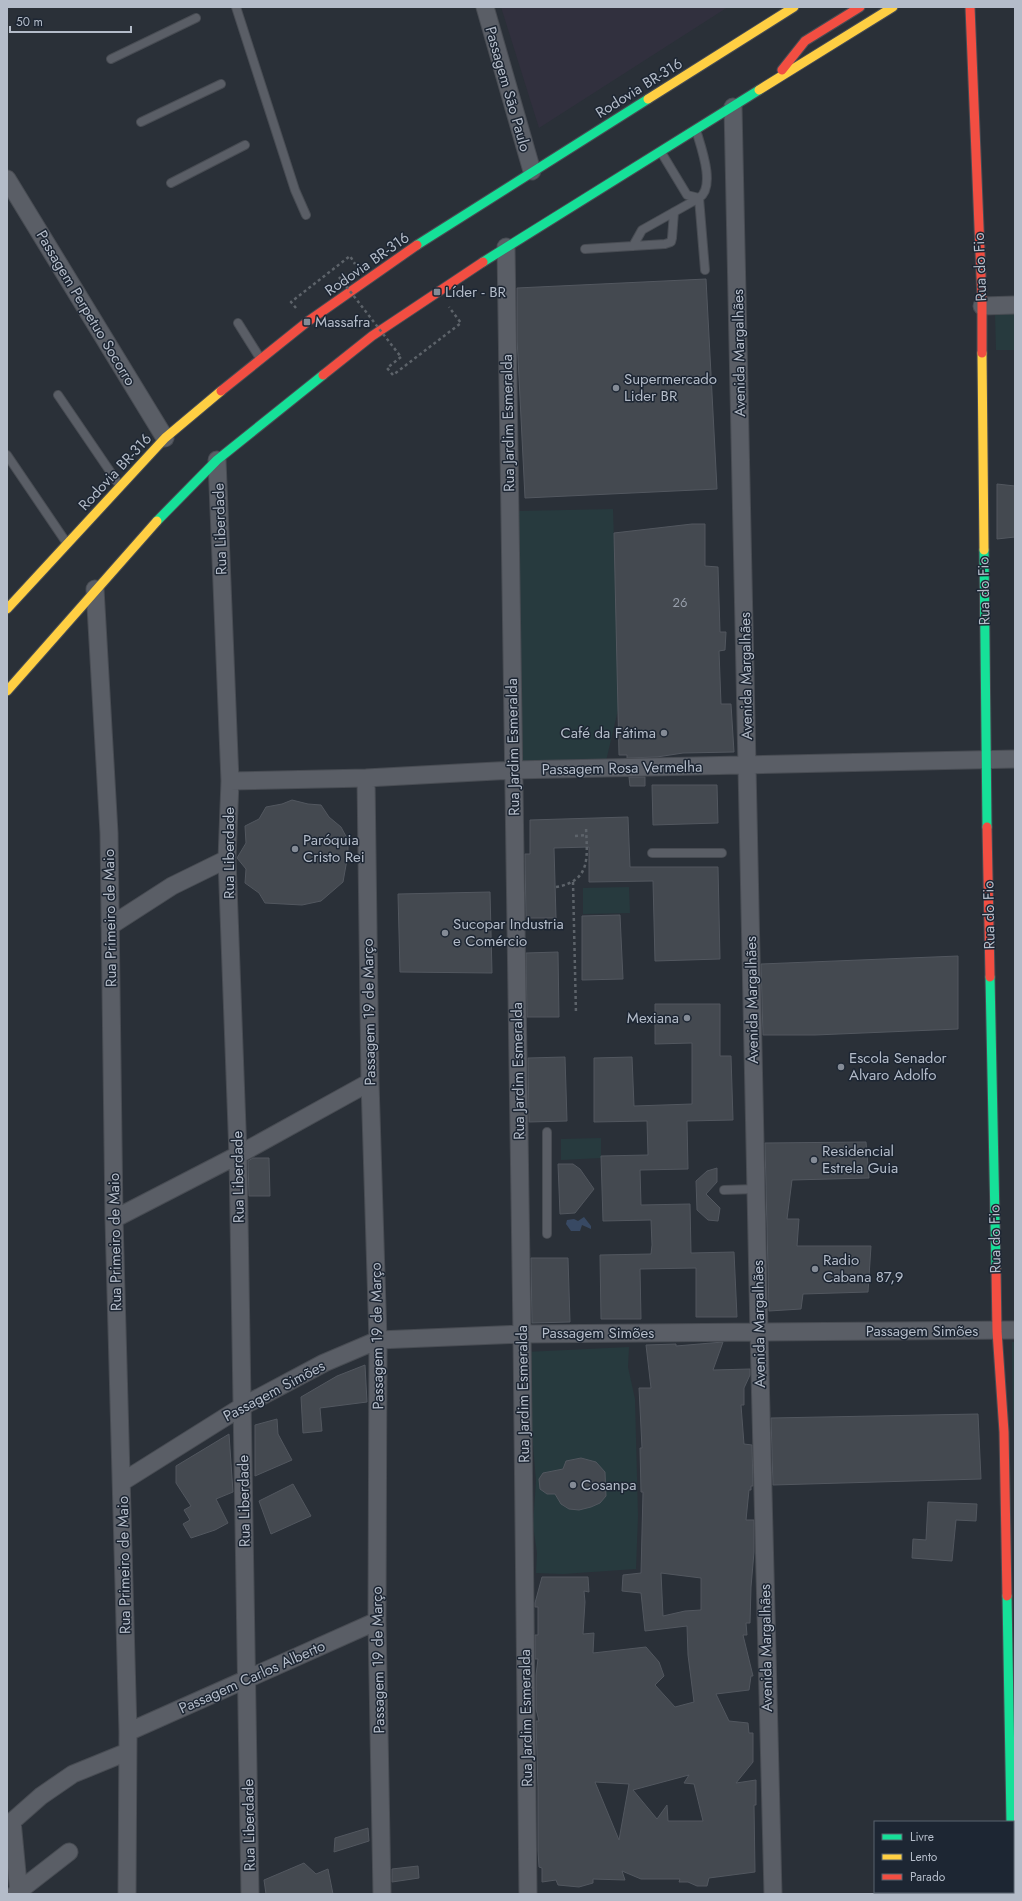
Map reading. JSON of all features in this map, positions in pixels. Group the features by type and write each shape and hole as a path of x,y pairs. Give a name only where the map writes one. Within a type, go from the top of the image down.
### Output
{"main road":[{"path":"776,7 779,17"},
{"name":"Rodovia BR-316","path":"7,609 165,438 307,322 423,241 794,7"},
{"path":"771,83 805,41 860,7"},
{"path":"7,691 95,589 152,526 217,460 372,336 506,247 893,7"},
{"name":"Rua do Fio","path":"970,7 982,306 986,760 997,1331 1010,1543 1011,1821"}],"street":[{"name":"Passagem São Paulo","path":"485,7 532,171"},
{"name":"Avenida Margalhães","path":"733,107 759,1332 773,1894"},
{"name":"Passagem Perpetuo Socorro","path":"7,179 165,438"},
{"name":"Rua Jardim Esmeralda","path":"506,247 522,1334 528,1894"},
{"path":"982,306 1015,305"},
{"name":"Rua Liberdade","path":"217,460 230,781 227,859 238,1155 250,1894"},
{"name":"Rua Primeiro de Maio","path":"95,589 109,834 114,1219 128,1732 127,1894"},
{"name":"Passagem Rosa Vermelha","path":"230,781 366,778 513,770 1015,759"},
{"name":"Passagem 19 de Março","path":"366,778 370,1082 378,1340 377,1621 382,1894"},
{"path":"110,926 172,886 227,859"},
{"path":"114,1219 238,1155 370,1082"},
{"name":"Passagem Simões","path":"122,1482 243,1406 324,1363 378,1340 522,1334 1015,1330"},
{"name":"Passagem Carlos Alberto","path":"128,1732 377,1621"},
{"path":"18,1893 10,1824 41,1796 73,1774 127,1752"},
{"path":"18,1893 69,1852"}],"lane":[{"path":"236,7 295,190 306,216"},
{"path":"111,59 196,18"},
{"path":"141,122 221,84"},
{"path":"633,246 642,230 704,194 706,190 706,167 696,130"},
{"path":"171,183 245,145"},
{"path":"661,151 687,195 699,198"},
{"path":"699,198 704,270"},
{"path":"585,249 665,244 671,242 674,212"},
{"path":"238,323 260,359"},
{"path":"58,395 121,487"},
{"path":"7,455 67,544"},
{"path":"652,853 722,853"},
{"path":"547,1132 547,1234"},
{"path":"724,1190 756,1189"}],"path":[{"path":"307,322 291,302 350,256 356,264"},
{"path":"339,277 401,357 387,368 393,375 461,323 437,292"},
{"path":"556,887 569,885 574,882 585,870 586,827"},
{"path":"575,836 586,835"},
{"path":"574,882 576,1014"}],"shaded area":[{"path":"501,7 728,7 539,128"}],"green space":[{"path":"1015,312 1015,350 996,350 995,313"},
{"path":"613,509 619,706 606,761 521,763 519,511"},
{"path":"629,887 630,913 583,914 583,888"},
{"path":"601,1138 601,1158 561,1160 561,1139"},
{"path":"1012,1342 1015,1342 1015,1420 1013,1420"},
{"path":"629,1347 628,1367 635,1399 638,1516 636,1569 563,1574 536,1573 537,1553 533,1525 536,1481 525,1352"}],"water":[{"path":"584,1217 591,1226 591,1229 582,1225 580,1231 571,1231 566,1224 567,1220 574,1219 578,1221"}],"building":[{"name":"Supermercado Lider BR","path":"706,279 717,489 525,498 517,338 517,288"},
{"path":"997,484 1015,486 1015,537 997,539"},
{"path":"692,524 705,524 705,566 718,567 720,632 726,632 725,650 719,651 721,704 731,704 734,752 683,753 657,757 627,758 627,755 619,755 614,533"},
{"path":"629,777 645,777 645,786 630,786"},
{"path":"652,785 717,785 718,823 653,825"},
{"name":"Paróquia Cristo Rei","path":"292,800 308,804 321,805 329,817 341,827 348,840 348,854 343,882 321,901 302,905 265,903 259,893 245,883 246,869 237,858 246,843 245,826 259,819 266,807 282,804"},
{"path":"628,817 630,867 718,867 720,959 655,961 653,881 589,882 589,847 554,848 556,918 526,918 525,854 530,854 530,820"},
{"name":"Sucopar Industria e Comércio","path":"490,892 492,973 400,972 398,894"},
{"path":"620,915 623,979 582,980 582,916"},
{"path":"558,952 559,1017 527,1017 526,953"},
{"path":"958,956 958,1029 815,1035 763,1035 761,964"},
{"path":"655,1004 720,1004 720,1056 731,1056 733,1120 687,1121 688,1169 640,1170 641,1205 690,1204 691,1253 734,1252 737,1317 696,1317 696,1268 640,1269 641,1319 601,1319 600,1255 651,1254 652,1245 651,1220 603,1221 601,1156 648,1155 647,1121 594,1122 594,1058 632,1057 634,1106 692,1104 692,1043 655,1044"},
{"path":"565,1057 567,1121 529,1122 528,1058"},
{"path":"866,1142 869,1178 792,1180 787,1219 799,1219 797,1246 871,1246 868,1292 803,1294 801,1309 769,1311 765,1143"},
{"path":"253,1158 269,1158 270,1196 249,1196 248,1161"},
{"path":"558,1164 573,1164 580,1169 594,1189 575,1213 560,1214"},
{"path":"717,1168 717,1182 706,1194 720,1208 718,1221 708,1220 697,1210 696,1181 707,1171"},
{"path":"531,1258 568,1258 570,1322 532,1323"},
{"path":"723,1342 713,1370 750,1369 750,1375 744,1388 744,1405 741,1405 744,1444 752,1445 753,1486 751,1486 751,1490 749,1490 746,1520 754,1520 754,1552 750,1623 746,1623 747,1635 743,1635 753,1676 751,1676 749,1690 716,1694 729,1721 748,1723 749,1733 753,1733 753,1762 736,1783 756,1780 756,1805 754,1805 755,1872 709,1878 707,1886 697,1886 688,1882 679,1882 680,1879 641,1879 622,1871 625,1880 593,1879 593,1883 579,1887 558,1885 556,1880 542,1882 542,1868 539,1867 538,1851 536,1721 539,1721 536,1709 536,1675 538,1659 535,1659 535,1635 538,1635 538,1607 535,1607 535,1603 542,1577 588,1577 589,1592 584,1591 585,1602 583,1634 594,1633 593,1653 646,1647 659,1662 664,1676 655,1685 675,1707 694,1702 688,1655 687,1626 645,1631 641,1593 622,1591 623,1575 641,1573 643,1492 641,1492 640,1448 642,1448 639,1388 651,1388 646,1345 676,1344 676,1346","holes":["661,1573 701,1578 701,1610 685,1611 663,1616","689,1775 684,1783 694,1784 703,1821 668,1821 667,1805 657,1819 633,1790","595,1782 629,1784 619,1840"]},
{"path":"365,1365 367,1402 320,1408 322,1431 303,1433 301,1397 337,1376"},
{"path":"978,1414 981,1479 773,1485 771,1418"},
{"path":"277,1419 278,1434 292,1460 255,1476 255,1425"},
{"path":"229,1434 233,1492 216,1499 228,1523 215,1530 191,1538 183,1524 190,1520 184,1510 191,1506 176,1483 176,1466"},
{"name":"Cosanpa","path":"581,1458 596,1462 605,1472 606,1496 600,1503 591,1507 579,1510 569,1509 561,1504 555,1494 547,1494 540,1489 539,1479 543,1473 563,1469 566,1461"},
{"path":"293,1484 311,1516 271,1534 259,1501"},
{"path":"928,1502 977,1504 976,1521 956,1520 952,1561 912,1558 913,1539 926,1540"},
{"path":"368,1828 369,1841 334,1852 335,1838"},
{"path":"304,1863 316,1874 328,1869 333,1894 266,1894 264,1880"},
{"path":"418,1866 419,1878 392,1882 392,1869"}],"traffic: fast":[{"path":"483,262 759,90"},
{"path":"417,245 648,99"},
{"path":"157,521 217,460 323,375"},
{"path":"984,550 987,827"},
{"path":"990,977 996,1268"},
{"path":"1007,1596 1011,1821"}],"traffic: slow":[{"path":"648,99 794,7"},
{"path":"759,90 893,7"},
{"path":"982,353 984,550"},
{"path":"7,609 165,438 221,391"},
{"path":"7,691 157,521"}],"traffic: jam":[{"path":"782,70 805,41 860,7"},
{"path":"970,7 982,300 982,353"},
{"path":"221,391 307,322 417,245"},
{"path":"323,375 372,336 483,262"},
{"path":"987,827 990,977"},
{"path":"996,1268 997,1331 1004,1432 1007,1596"}],"place":[{"name":"Líder - BR","path":"437,292"},
{"name":"Massafra","path":"307,322"},
{"name":"Supermercado Lider BR","path":"616,388"},
{"name":"Café da Fátima","path":"664,733"},
{"name":"Paróquia Cristo Rei","path":"295,849"},
{"name":"Sucopar Industria e Comércio","path":"445,933"},
{"name":"Mexiana","path":"687,1018"},
{"name":"Escola Senador Alvaro Adolfo","path":"841,1067"},
{"name":"Residencial Estrela Guia","path":"814,1160"},
{"name":"Radio Cabana 87,9","path":"815,1269"},
{"name":"Cosanpa","path":"573,1485"}]}
